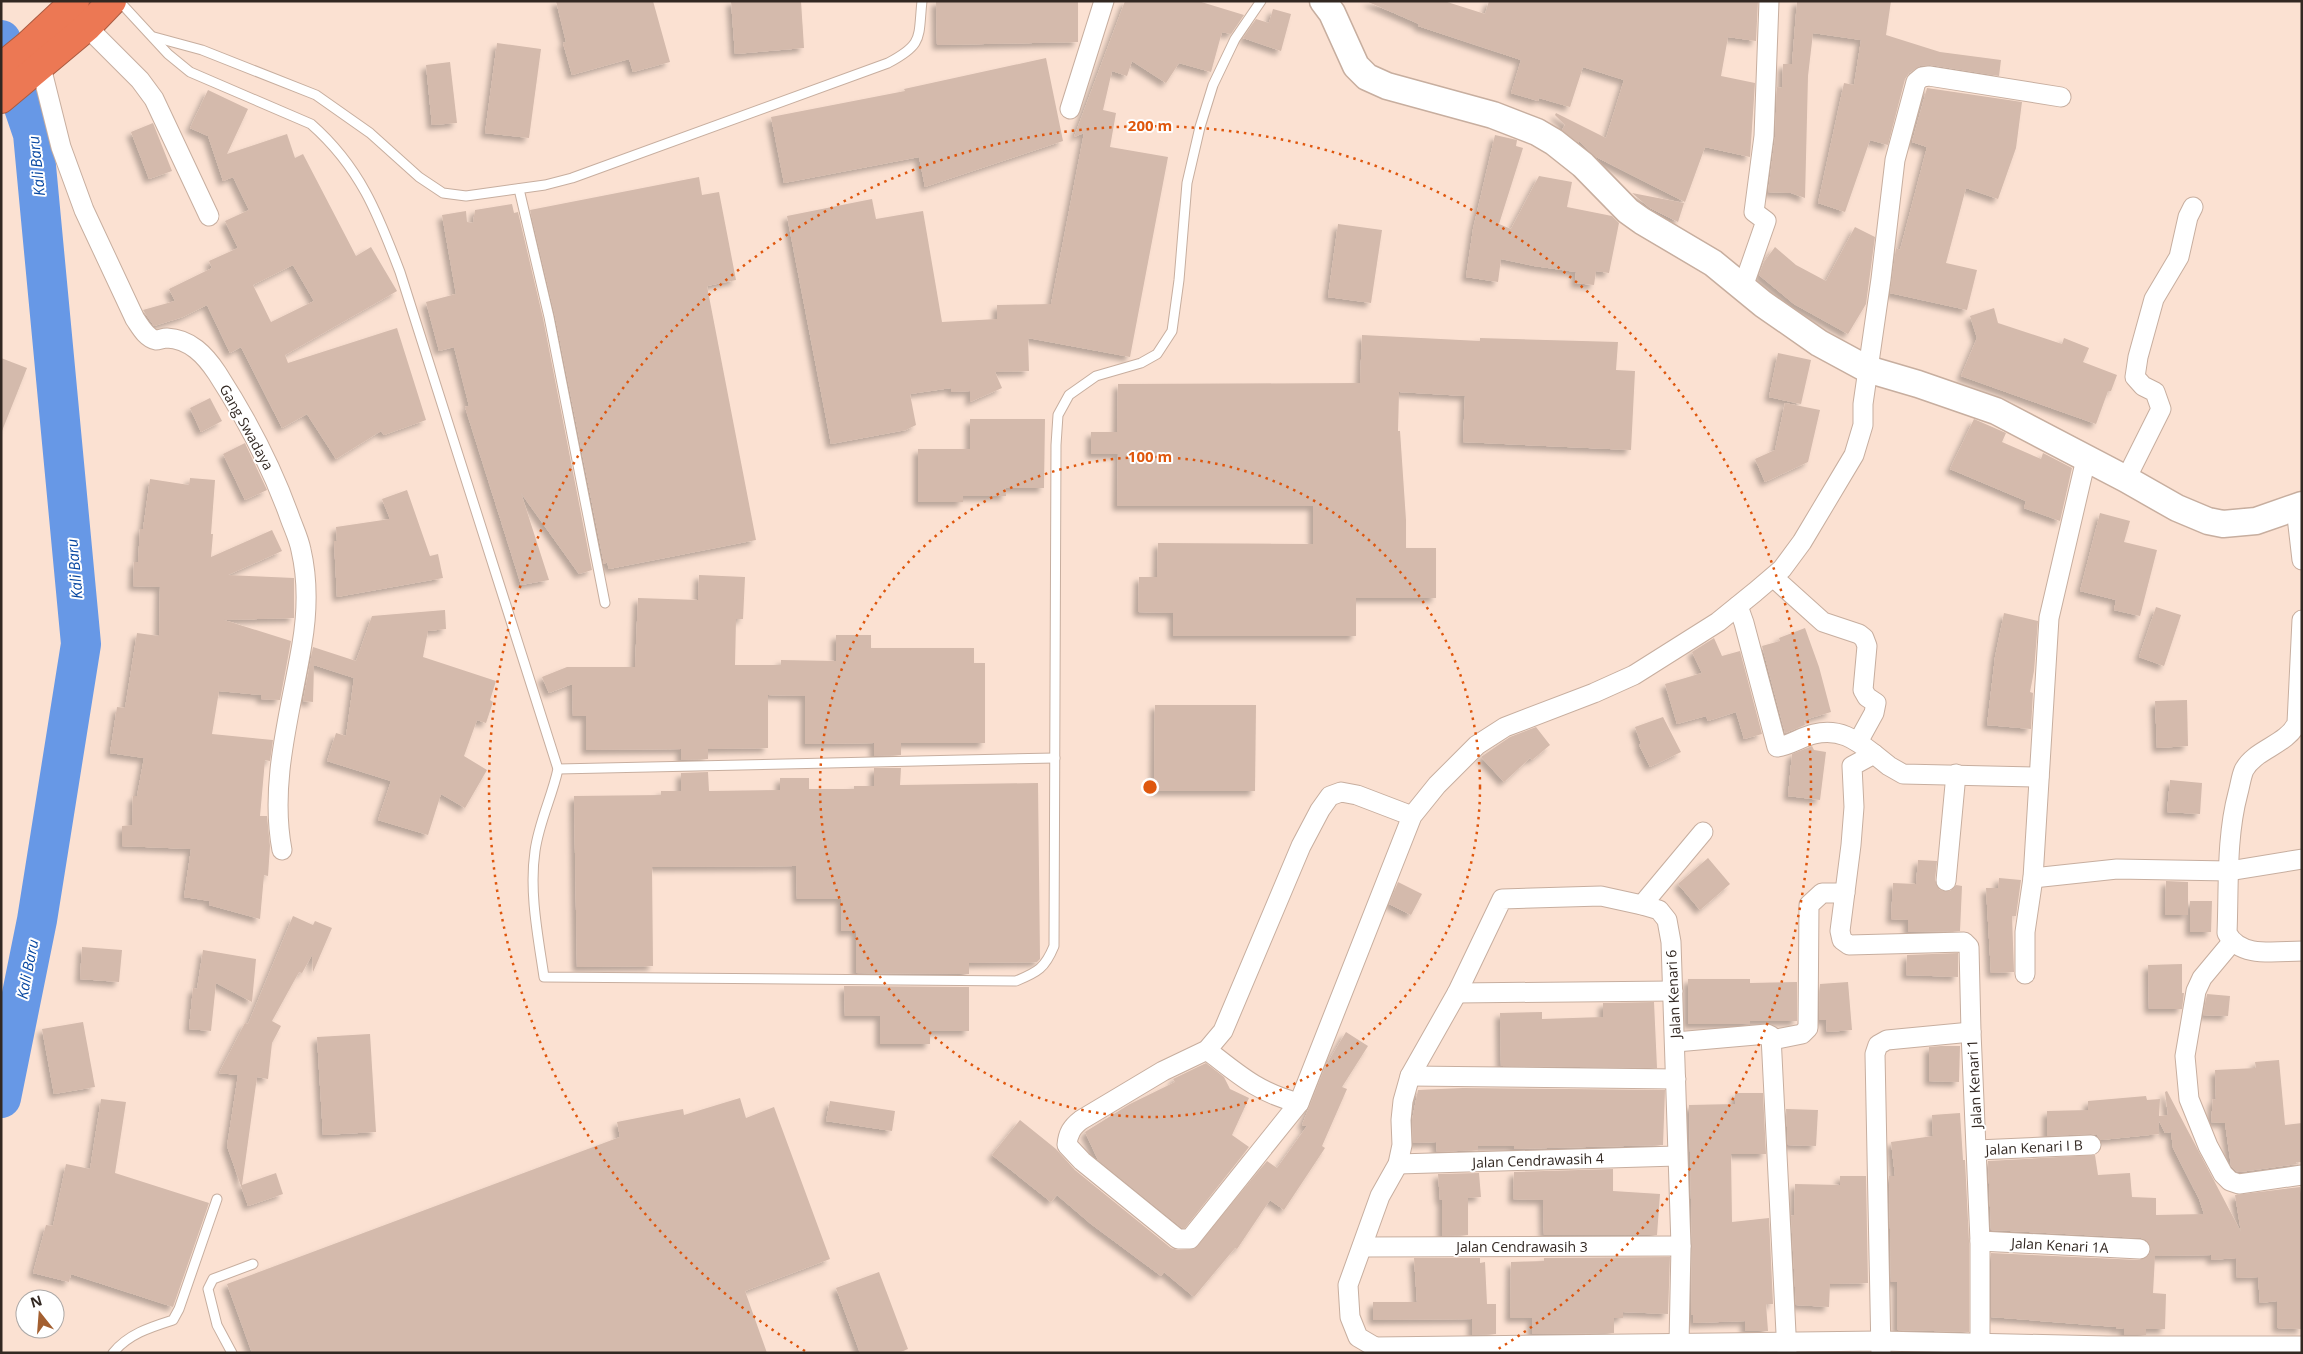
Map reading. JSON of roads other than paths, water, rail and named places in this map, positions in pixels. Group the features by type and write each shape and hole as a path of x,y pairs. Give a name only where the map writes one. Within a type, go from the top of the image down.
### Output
{"highway":[{"path":"1,99 35,61 75,1"},
{"path":"1,67 35,61 87,27 112,1"}],"street":[{"path":"1070,109 1104,1"},
{"path":"1743,287 1766,221 1754,212 1764,136 1768,1"},
{"path":"1330,5 1348,52 1356,66 1367,77 1387,86 1501,118 1537,132 1554,142 1583,165 1635,216 1713,264 1763,304 1819,343 1867,370 1918,384 1996,411 2192,516 2223,524 2256,521 2299,507 2302,560"},
{"path":"87,27 140,80 154,99 209,216"},
{"name":"Gang Swadaya","path":"35,61 60,147 81,201 135,319 144,333 155,340 166,338 183,341 194,346 206,356 231,397 279,488 301,550 306,583 305,619 280,782 277,814 282,850"},
{"path":"1412,816 1357,795 1341,792 1330,796 1320,810 1301,846 1223,1031 1207,1050 1163,1071 1081,1120 1068,1134 1067,1145 1082,1161 1178,1239 1190,1239 1299,1103 1316,1065 1412,816 1438,785 1477,744 1505,727 1594,693 1634,675 1718,622 1773,577 1802,542 1835,491 1854,455 1863,425 1863,404 1867,370 1881,279 1895,160 1916,82 1922,77 1929,76 2060,97"},
{"path":"2126,479 2161,409 2155,392 2143,386 2135,377 2138,357 2154,299 2179,257 2188,217 2193,207"},
{"path":"2025,974 2025,932 2033,878 2049,618 2086,459"},
{"path":"1773,577 1823,622 1846,629 1864,638 1867,646 1863,690 1867,697 1876,703 1874,713 1858,742"},
{"path":"1738,606 1777,747 1790,745 1814,734 1844,733 1888,766 1903,774 2039,777"},
{"path":"2302,620 2297,723 2293,732 2262,752 2244,770 2229,834 2227,933 2232,942 2239,948 2261,952 2302,951"},
{"path":"1772,1040 1802,1034 1808,1028 1809,905 1822,893 1845,893 1854,807 1852,766 1874,754"},
{"path":"1946,881 1956,774"},
{"path":"1642,904 1703,832"},
{"path":"2033,878 2117,869 2229,871 2302,859"},
{"name":"Jalan Kenari 1","path":"1845,893 1840,931 1842,940 1850,945 1964,942 1969,947 1980,1241 1980,1348"},
{"name":"Jalan Kenari 6","path":"1457,993 1502,899 1601,896 1642,904 1659,910 1667,920 1671,942 1676,1042 1677,1156 1681,1246 1671,1347"},
{"path":"2232,942 2202,978 2196,991 2185,1056 2189,1099 2208,1146 2223,1174 2230,1181 2240,1184 2302,1175"},
{"path":"1673,991 1457,993 1410,1076 1403,1101 1401,1120 1402,1145 1398,1164 1380,1196 1348,1285 1350,1317 1358,1337 1376,1350 1671,1347 2107,1349 2302,1346"},
{"path":"1881,1347 1875,1054 1878,1045 1886,1040 1971,1032"},
{"path":"1676,1042 1767,1034 1771,1036 1787,1348"},
{"path":"1207,1050 1251,1084 1275,1097 1299,1103"},
{"path":"1410,1076 1676,1079"},
{"name":"Jalan Kenari I B","path":"1977,1150 2091,1145"},
{"name":"Jalan Cendrawasih 4","path":"1398,1164 1677,1156"},
{"name":"Jalan Kenari 1A","path":"1980,1241 2140,1248"},
{"name":"Jalan Cendrawasih 3","path":"1362,1247 1681,1246"}],"lane":[{"path":"118,1 168,54 190,72 311,124 325,136 362,182 379,216 400,272 558,769 534,852 533,887 544,977 1016,981 1036,972 1048,960 1054,946 1056,445 1058,416 1069,395 1096,376 1141,363 1157,354 1172,331 1188,183 1200,127 1213,85 1235,38 1261,1"},
{"path":"154,37 196,48 316,95 370,134 419,176 443,193 466,196 519,189 572,178 888,63 906,54 918,42 922,1"},
{"path":"519,189 549,317 605,603"},
{"path":"558,769 1055,758"},
{"path":"113,1353 121,1342 140,1332 173,1320 179,1309 218,1199"},
{"path":"232,1353 217,1325 208,1289 214,1279 253,1264"}],"waterway":[{"name":"Kali Baru","path":"1,40 33,134 81,644 37,920 1,1098"}]}
